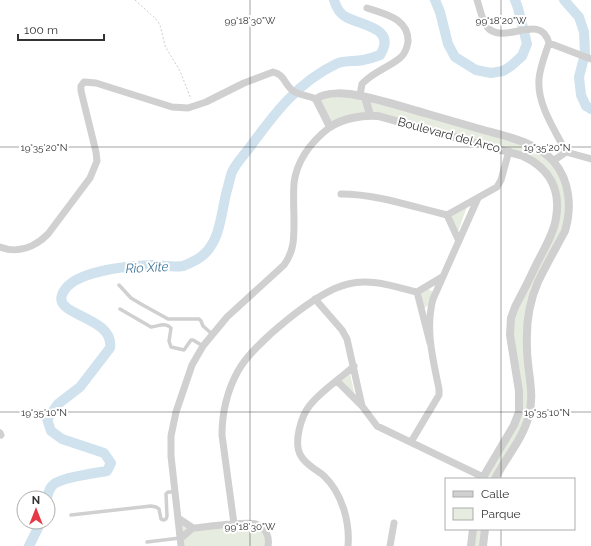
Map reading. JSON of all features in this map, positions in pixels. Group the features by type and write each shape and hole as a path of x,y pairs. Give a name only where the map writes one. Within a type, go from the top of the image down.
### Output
{"street":[{"path":"477,0 486,25 490,29 501,33 533,29 542,30 549,43 540,73 539,90 544,109 566,152 591,159"},
{"path":"367,8 401,22 406,30 408,43 402,56 362,84 362,96 370,115"},
{"path":"549,43 591,59"},
{"path":"0,247 13,250 22,249 41,241 48,234 90,178 97,161 81,92 81,86 84,82 96,83 179,108 188,108 197,106 269,72 272,72 279,74 295,92 316,99 330,127 318,136 302,157 298,167 294,183 293,247 289,258 284,265 227,317 202,346 192,365 176,412 171,436 171,456 181,546"},
{"name":"Boulevard del Arco","path":"316,99 321,96 332,94 362,96 512,138 545,154 553,161 564,179 569,204 569,213 564,231 538,283 531,304 526,347 531,390 529,415 523,434 496,478"},
{"name":"Boulevard del Arco","path":"330,127 338,122 370,115 391,119 509,151 532,160 540,165 546,171 551,180 557,198 556,218 548,241 511,318 510,335 519,390 519,412 514,425 483,478"},
{"path":"341,194 388,200 446,215 496,187 509,151"},
{"path":"553,161 566,152"},
{"path":"430,343 431,307 436,290 478,198"},
{"path":"446,215 459,241"},
{"path":"234,524 222,435 224,409 240,367 252,352 315,299 336,288 361,282 376,282 417,292 442,276"},
{"path":"411,442 439,395 430,343 417,292"},
{"path":"315,299 345,334 354,366 362,406"},
{"path":"348,546 347,522 340,499 326,478 306,463 301,457 298,436 304,415 308,408 354,366"},
{"path":"337,381 362,406 378,426 483,478"},
{"path":"178,518 193,528"},
{"path":"181,538 193,528 254,523 261,526 265,530 268,537 268,546"},
{"path":"390,546 394,523"},
{"path":"471,546 473,530"},
{"path":"483,546 485,530"}],"lane":[{"path":"119,285 132,298 146,308 168,319 199,319 201,320 203,326 212,334"},
{"path":"120,309 151,327 163,324 168,325 171,328 169,341 171,347 184,350 191,340 194,340 202,346"},
{"path":"71,515 151,506 156,507 161,519 164,520 167,516 166,494 168,492 175,492"},
{"path":"147,542 181,538"}],"path":[{"path":"135,0 160,25 165,46 180,71 189,97 197,106"}],"green space":[{"path":"347,95 524,143 560,170 569,213 531,304 529,415 496,478 483,478 519,412 510,326 553,228 557,198 540,165 378,116 333,124 318,98"},
{"path":"467,207 457,234 450,216"},
{"path":"427,288 433,292 429,305 424,308 418,294"},
{"path":"350,374 355,396 341,382"},
{"path":"178,518 193,528 248,523 261,526 268,546 181,546"},
{"path":"473,530 485,530 483,546 471,546"}],"waterway":[{"name":"Rio Xite","path":"50,490 54,484 64,479 107,471 111,463 104,453 62,439 51,431 47,419 58,404 80,387 110,348 109,338 103,330 95,323 67,308 62,302 62,295 67,287 76,280 88,275 116,268 153,265 179,267 192,262 208,250 217,234 232,172 238,162 278,111 298,89 322,71 339,63 360,61 380,55 384,46 384,39 381,33 376,29 344,16 338,10 334,0"},
{"name":"Rio Xite","path":"435,0 440,12 448,44 455,57 476,70 491,73 503,71 511,66 522,56 527,44 515,0"},
{"name":"Rio Xite","path":"564,0 579,17 584,32 585,54 579,77 581,95 586,106 591,109"},
{"name":"Rio Xite","path":"29,546 37,530"}]}
